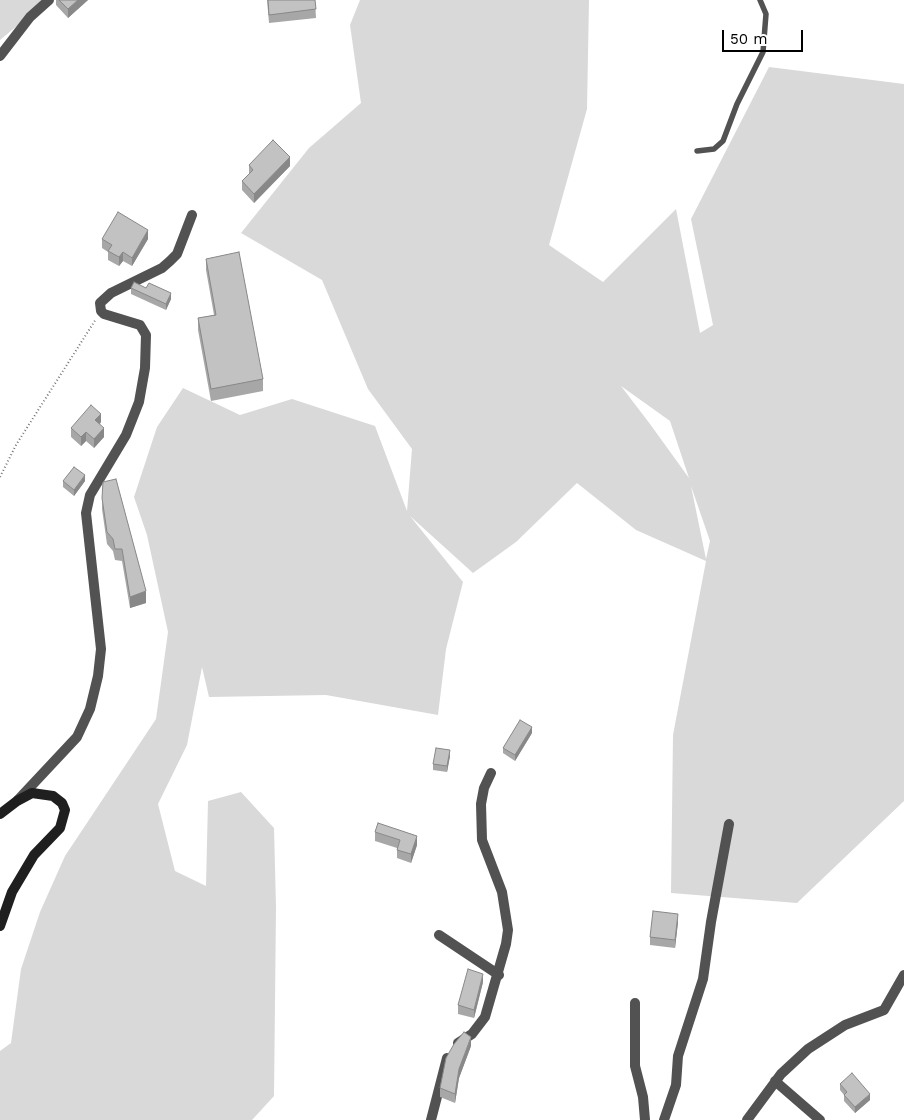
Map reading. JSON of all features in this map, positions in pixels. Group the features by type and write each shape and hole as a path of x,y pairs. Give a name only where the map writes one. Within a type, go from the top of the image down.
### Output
{"main road":[{"path":"0,814 17,800 32,793 53,796 62,803 65,817 60,828 34,855 12,892 0,926"}],"street":[{"path":"0,56 30,17 49,0"},
{"path":"17,800 77,737 90,709 98,676 102,649 86,513 90,495 126,435 139,402 145,368 146,335 140,325 104,314 101,311 102,300 111,293 162,268 170,261 177,254 192,215"},
{"path":"431,1120 449,1053 456,1044 478,1028 485,1016 499,975 506,944 506,912 496,874 482,840 480,823 484,788 491,773"},
{"path":"664,1120 676,1085 678,1056 704,979 710,922 729,824"},
{"path":"439,935 499,975"},
{"path":"747,1120 775,1082 808,1049 838,1029 884,1010 904,975"},
{"path":"635,1003 636,1066 643,1097 645,1120"},
{"path":"775,1082 820,1120"}],"lane":[{"path":"697,151 714,149 723,141 737,104 763,52 766,14 760,0"}],"path":[{"path":"0,477 16,445 101,311"}],"shaded area":[{"path":"0,0 48,0 0,40"},
{"path":"360,0 589,0 587,109 549,245 603,282 676,209 700,333 713,325 691,219 769,67 904,84 904,801 797,903 671,893 673,735 706,561 636,530 577,483 516,542 473,573 410,516 463,582 446,649 438,715 326,695 209,697 202,667 187,745 158,804 175,871 206,886 208,801 241,792 274,828 276,907 274,1096 252,1120 0,1120 0,1051 11,1043 21,969 40,912 65,856 156,719 168,632 147,535 134,497 157,427 183,388 240,415 292,399 375,426 407,511 412,449 368,389 322,280 241,233 309,148 361,103 350,25","holes":["621,386 670,421 689,478 650,424","691,486 710,541 706,559"]}],"building":[{"path":"59,0 78,0 68,9"},
{"path":"268,0 315,0 316,9 269,15"},
{"path":"273,140 290,157 254,194 242,181 253,170 249,165"},
{"path":"118,212 148,230 132,258 123,252 119,257 108,251 112,245 102,239"},
{"path":"239,252 263,379 211,389 198,318 216,315 206,259"},
{"path":"134,282 146,288 149,283 171,293 166,304 131,288"},
{"path":"91,405 101,414 95,420 104,428 94,439 86,432 81,437 71,428"},
{"path":"74,467 85,475 74,490 63,481"},
{"path":"116,479 146,591 130,597 122,549 115,549 113,539 107,532 102,498 103,482"},
{"path":"520,720 532,727 515,755 503,748"},
{"path":"436,748 450,750 447,766 433,764"},
{"path":"378,823 417,836 411,854 397,850 400,840 375,832"},
{"path":"653,911 678,914 675,940 650,937"},
{"path":"468,969 483,974 474,1010 458,1005"},
{"path":"464,1032 471,1037 459,1069 455,1094 440,1088 446,1058"},
{"path":"852,1073 870,1094 855,1107 844,1095 847,1092 840,1084"}]}
